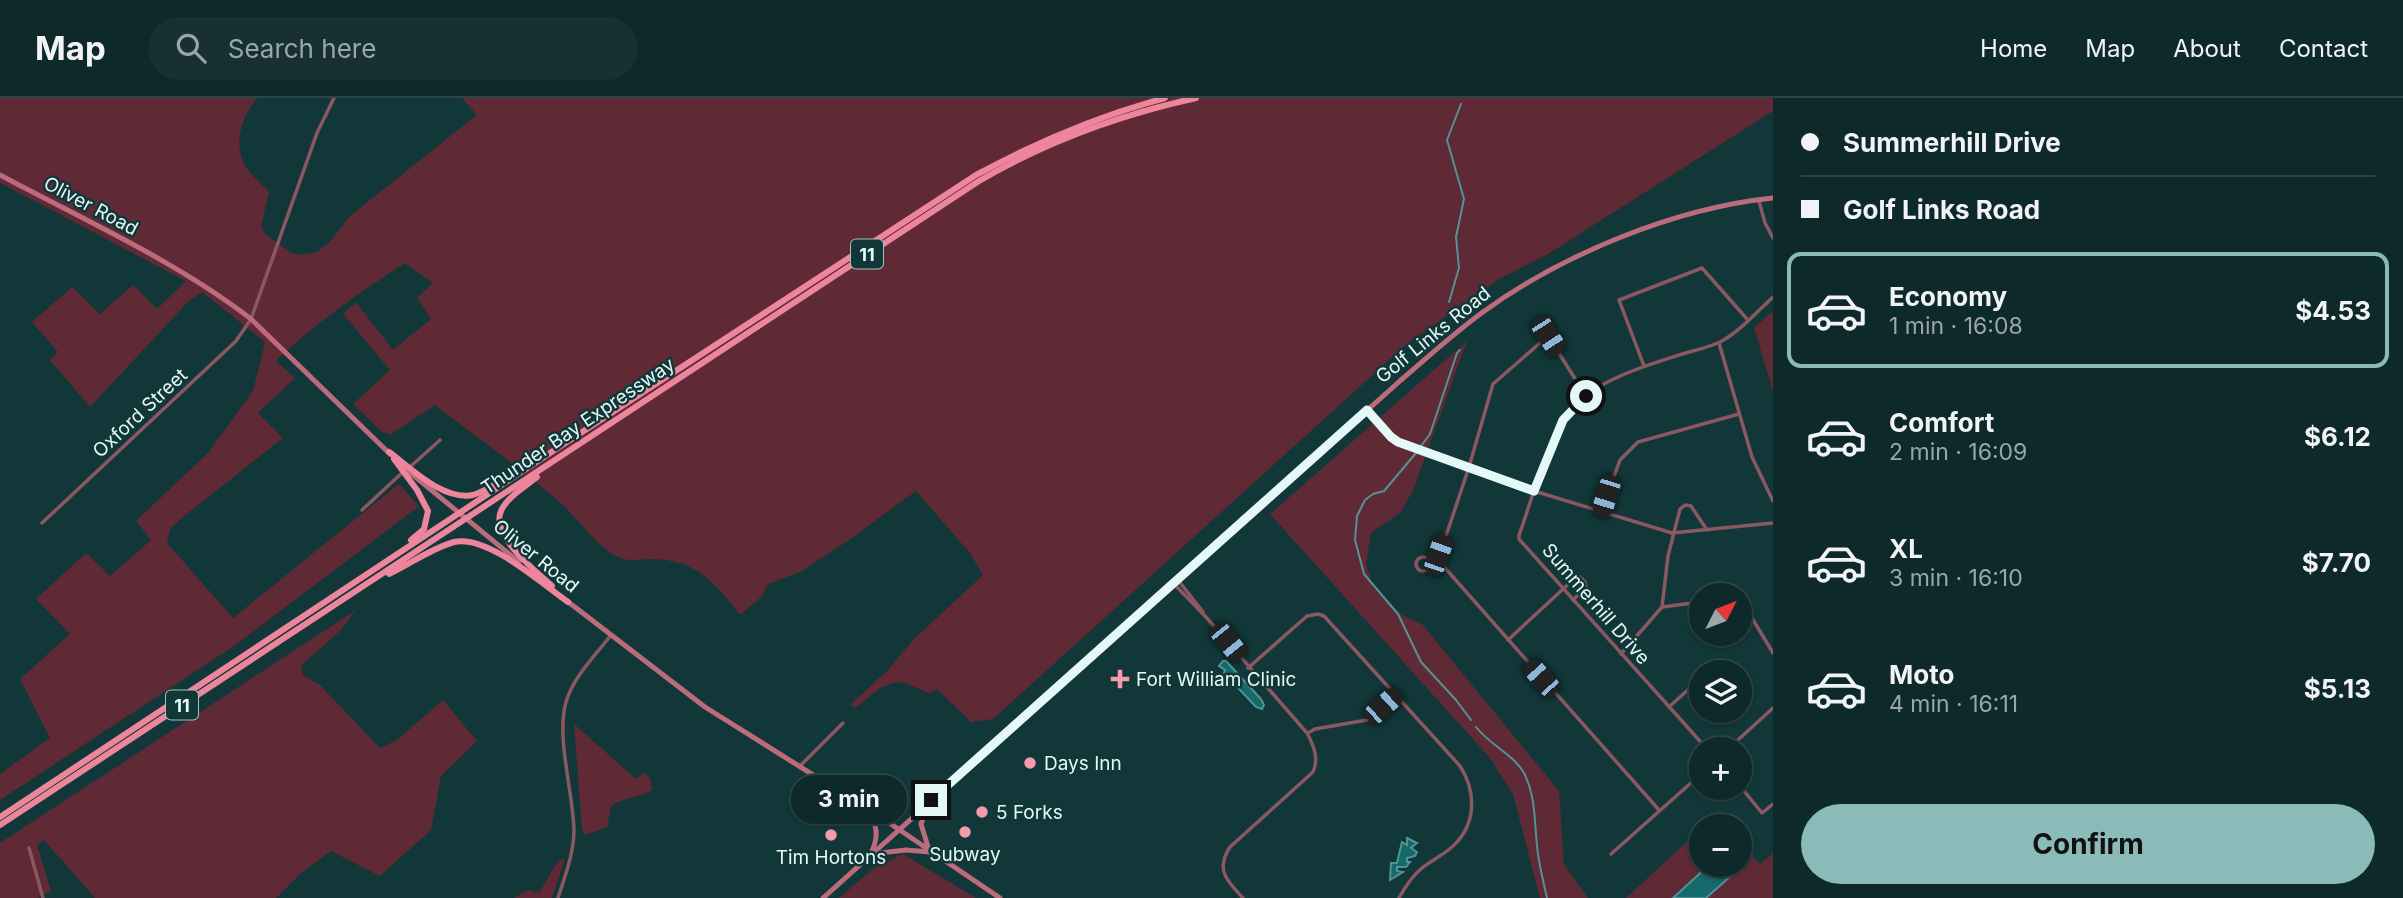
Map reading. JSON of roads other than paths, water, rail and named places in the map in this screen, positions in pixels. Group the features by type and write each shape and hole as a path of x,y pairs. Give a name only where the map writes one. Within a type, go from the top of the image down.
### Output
{"highway":[{"name":"Thunder Bay Expressway","path":"0,817 976,175 1069,129 1165,98"},
{"name":"Thunder Bay Expressway","path":"0,825 937,207 1007,164 1105,122 1196,98"},
{"path":"388,452 407,469 445,491 463,496 476,494 553,451"},
{"path":"562,456 503,507 499,525 506,541 569,602"},
{"path":"355,582 419,534 427,523 428,511 425,502 407,469"},
{"path":"364,586 444,546 470,541 505,558 569,602"}],"main road":[{"name":"Oliver Road","path":"0,175 184,274 229,302 251,319 388,452"},
{"name":"Golf Links Road","path":"823,898 1367,410 1482,312 1524,285 1590,250 1702,210 1773,198"},
{"name":"Oliver Road","path":"407,469 569,602 705,706 898,829 1000,898"},
{"path":"866,809 876,826 878,836 871,853 930,851 921,824 931,800"}],"street":[{"name":"Oxford Street","path":"42,523 236,341 251,319 317,133 334,98"},
{"path":"1759,200 1765,223 1773,238"},
{"path":"1644,366 1619,300 1702,268 1747,319"},
{"name":"Summerhill Drive","path":"1696,737 1519,539 1534,491 1563,420 1586,396 1614,379 1644,366 1719,342 1773,297"},
{"path":"1437,560 1469,467 1493,384 1548,336 1586,396"},
{"path":"1719,342 1752,457 1773,501"},
{"path":"1367,410 1398,442 1534,491 1672,533 1773,523"},
{"path":"1601,512 1620,460 1638,442 1739,414"},
{"path":"362,510 440,440"},
{"path":"1621,653 1662,607 1672,533 1678,513 1685,505 1693,509 1707,530"},
{"path":"1430,562 1428,569 1424,571 1419,571 1415,565 1422,557 1430,562 1437,560"},
{"path":"1437,560 1659,810"},
{"path":"1507,640 1577,577 1583,579 1586,587 1573,600"},
{"path":"1176,582 1198,604 1248,668 1307,733 1316,754 1317,763 1313,772 1230,847 1225,855 1224,874 1243,898"},
{"path":"1662,607 1689,604"},
{"path":"1248,668 1307,616 1318,614 1328,618 1460,766 1470,785 1472,801 1469,821 1459,840 1420,869 1399,898"},
{"path":"1752,618 1773,653"},
{"path":"558,898 574,833 563,730 564,712 574,684 611,635"},
{"path":"1669,707 1689,689"},
{"path":"1307,733 1315,729 1367,720 1396,694"},
{"path":"1741,737 1773,708"},
{"path":"799,767 843,723"},
{"path":"1611,854 1689,784"},
{"path":"1751,800 1762,813 1773,804"},
{"path":"29,848 43,898"}],"water":[{"path":"1226,661 1261,699 1264,705 1262,709 1256,707 1224,673 1225,670 1219,666"},
{"path":"1407,838 1417,843 1411,848 1417,852 1415,856 1407,858 1407,862 1410,862 1406,867 1397,867 1397,871 1403,872 1390,880 1391,863 1397,863 1402,842 1407,845"},
{"path":"1696,877 1730,877 1706,898 1673,898"}],"waterway":[{"path":"1449,302 1459,268 1456,237 1464,199 1447,140 1461,104"},
{"path":"1421,446 1430,434 1460,350"},
{"path":"1416,453 1384,491 1365,500 1357,516 1355,540 1364,574 1398,614 1421,662 1471,720"},
{"path":"1476,727 1514,760 1524,773 1533,803 1539,860 1547,898"}],"place":[{"name":"Fort William Clinic","path":"1120,679"},
{"name":"Days Inn","path":"1030,763"},
{"name":"5 Forks","path":"982,812"},
{"name":"Subway","path":"965,832"},
{"name":"Tim Hortons","path":"831,835"}]}
